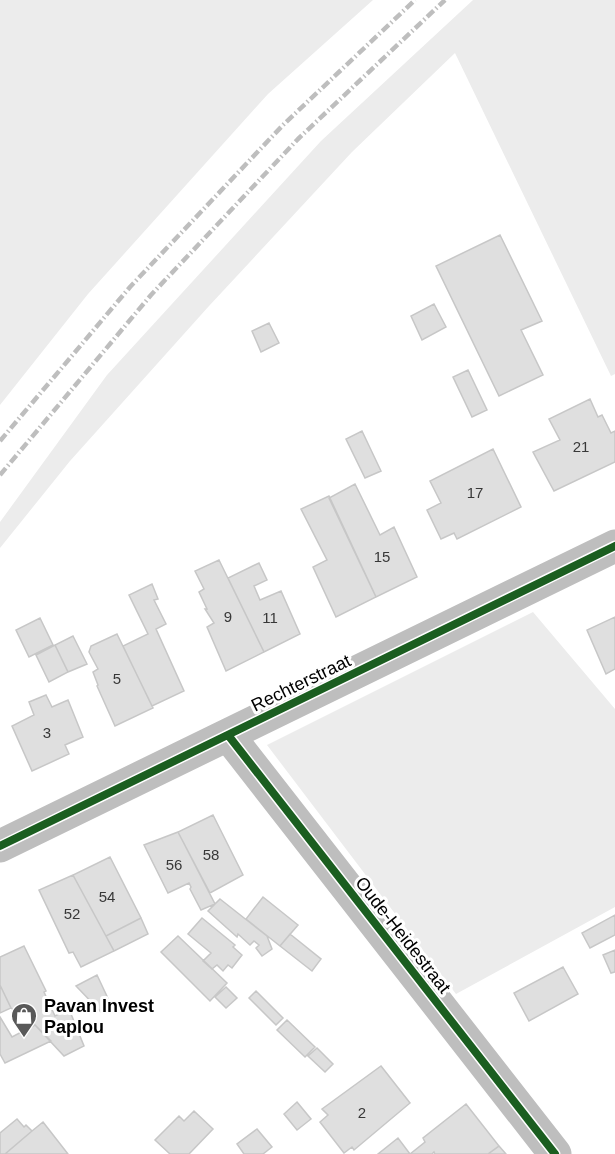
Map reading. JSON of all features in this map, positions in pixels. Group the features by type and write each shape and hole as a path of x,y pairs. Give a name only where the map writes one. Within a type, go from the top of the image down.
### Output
{"street":[{"name":"Rechterstraat","path":"0,846 615,546"},
{"name":"Oude-Heidestraat","path":"228,735 555,1154"}],"shaded area":[{"path":"0,0 373,0 268,94 88,294 0,405"},
{"path":"473,0 615,0 615,374 611,376 455,53 352,152 209,306 70,461 0,548 0,522 107,375 321,141"},
{"path":"533,612 615,709 615,907 456,994 267,745"}],"building":[{"path":"500,235 542,321 521,330 543,375 499,396 436,266"},
{"path":"434,304 446,327 422,340 411,316"},
{"path":"269,323 279,343 261,352 252,331"},
{"path":"468,370 487,410 472,417 453,377"},
{"path":"590,399 598,417 602,415 611,433 615,431 615,462 554,491 533,452 560,440 549,419"},
{"path":"362,431 381,471 365,478 346,439"},
{"path":"493,449 521,507 457,539 454,533 441,539 427,510 441,503 430,481"},
{"path":"355,484 380,535 394,527 417,577 376,597 329,498"},
{"path":"329,496 376,597 336,617 313,567 327,560 301,509"},
{"path":"219,560 264,652 226,671 207,627 214,623 205,609 207,609 199,592 204,589 195,571"},
{"path":"259,563 267,580 254,586 260,600 281,591 300,634 264,652 228,578"},
{"path":"152,584 158,599 154,600 166,624 156,629 184,691 152,706 123,646 148,634 129,595"},
{"path":"615,617 615,669 606,674 587,630"},
{"path":"40,618 53,645 29,657 16,630"},
{"path":"117,634 153,708 115,726 97,686 93,672 98,669 89,652 91,646"},
{"path":"73,636 87,664 68,672 55,645"},
{"path":"55,645 68,672 49,682 36,655"},
{"path":"46,695 52,707 68,700 83,737 65,745 69,754 32,771 12,726 34,715 29,702"},
{"path":"213,815 243,875 210,893 178,832"},
{"path":"178,832 215,904 201,910 189,883 168,893 144,845"},
{"path":"110,857 141,918 106,936 73,875"},
{"path":"73,875 114,951 81,967 73,952 69,953 39,890"},
{"path":"263,897 298,925 280,946 246,919"},
{"path":"220,899 267,936 272,949 262,956 256,948 259,945 254,941 250,945 238,934 237,937 208,911"},
{"path":"615,915 615,935 590,948 582,933"},
{"path":"141,918 148,934 114,951 106,936"},
{"path":"202,918 235,945 233,947 242,955 232,968 228,965 223,971 217,965 212,969 203,961 211,953 188,934"},
{"path":"290,934 321,959 312,971 280,946"},
{"path":"178,936 227,983 210,1001 161,952"},
{"path":"24,946 46,991 44,992 55,1016 69,1009 84,1046 64,1056 35,1025 11,1008 0,985 0,957"},
{"path":"615,950 615,972 611,973 603,955"},
{"path":"563,967 578,994 529,1021 514,993"},
{"path":"97,975 112,1007 101,1012 76,986"},
{"name":"Pavan Invest Paplou","path":"0,985 11,1008 0,1013"},
{"path":"226,987 237,998 226,1008 215,997"},
{"path":"256,991 283,1018 276,1025 249,998"},
{"name":"Pavan Invest Paplou","path":"0,1017 12,1037 35,1025 51,1041 5,1063 0,1054"},
{"path":"287,1020 315,1047 305,1057 277,1030"},
{"path":"317,1048 333,1064 325,1072 308,1056"},
{"path":"381,1066 410,1103 354,1150 352,1147 344,1153 320,1122 328,1115 322,1109"},
{"path":"297,1102 311,1119 297,1130 284,1114"},
{"path":"466,1104 499,1146 488,1154 435,1154 434,1152 432,1154 410,1154 425,1142 423,1138"},
{"path":"194,1111 213,1129 189,1154 170,1154 155,1140 179,1116 184,1121"},
{"path":"17,1119 24,1127 26,1125 32,1131 5,1154 0,1154 0,1133"},
{"path":"43,1122 68,1154 5,1154 32,1131"},
{"path":"257,1129 272,1147 263,1154 244,1154 237,1144"},
{"path":"398,1138 410,1154 378,1154"},
{"path":"499,1146 506,1154 488,1154"}],"railway":[{"path":"0,441 130,287 283,125 415,0"},
{"path":"0,475 151,295 298,139 445,0"}],"cycle path":[{"path":"0,846 615,546"},
{"path":"228,735 555,1154"}],"place":[{"name":"Pavan Invest Paplou","path":"24,1039"}]}
